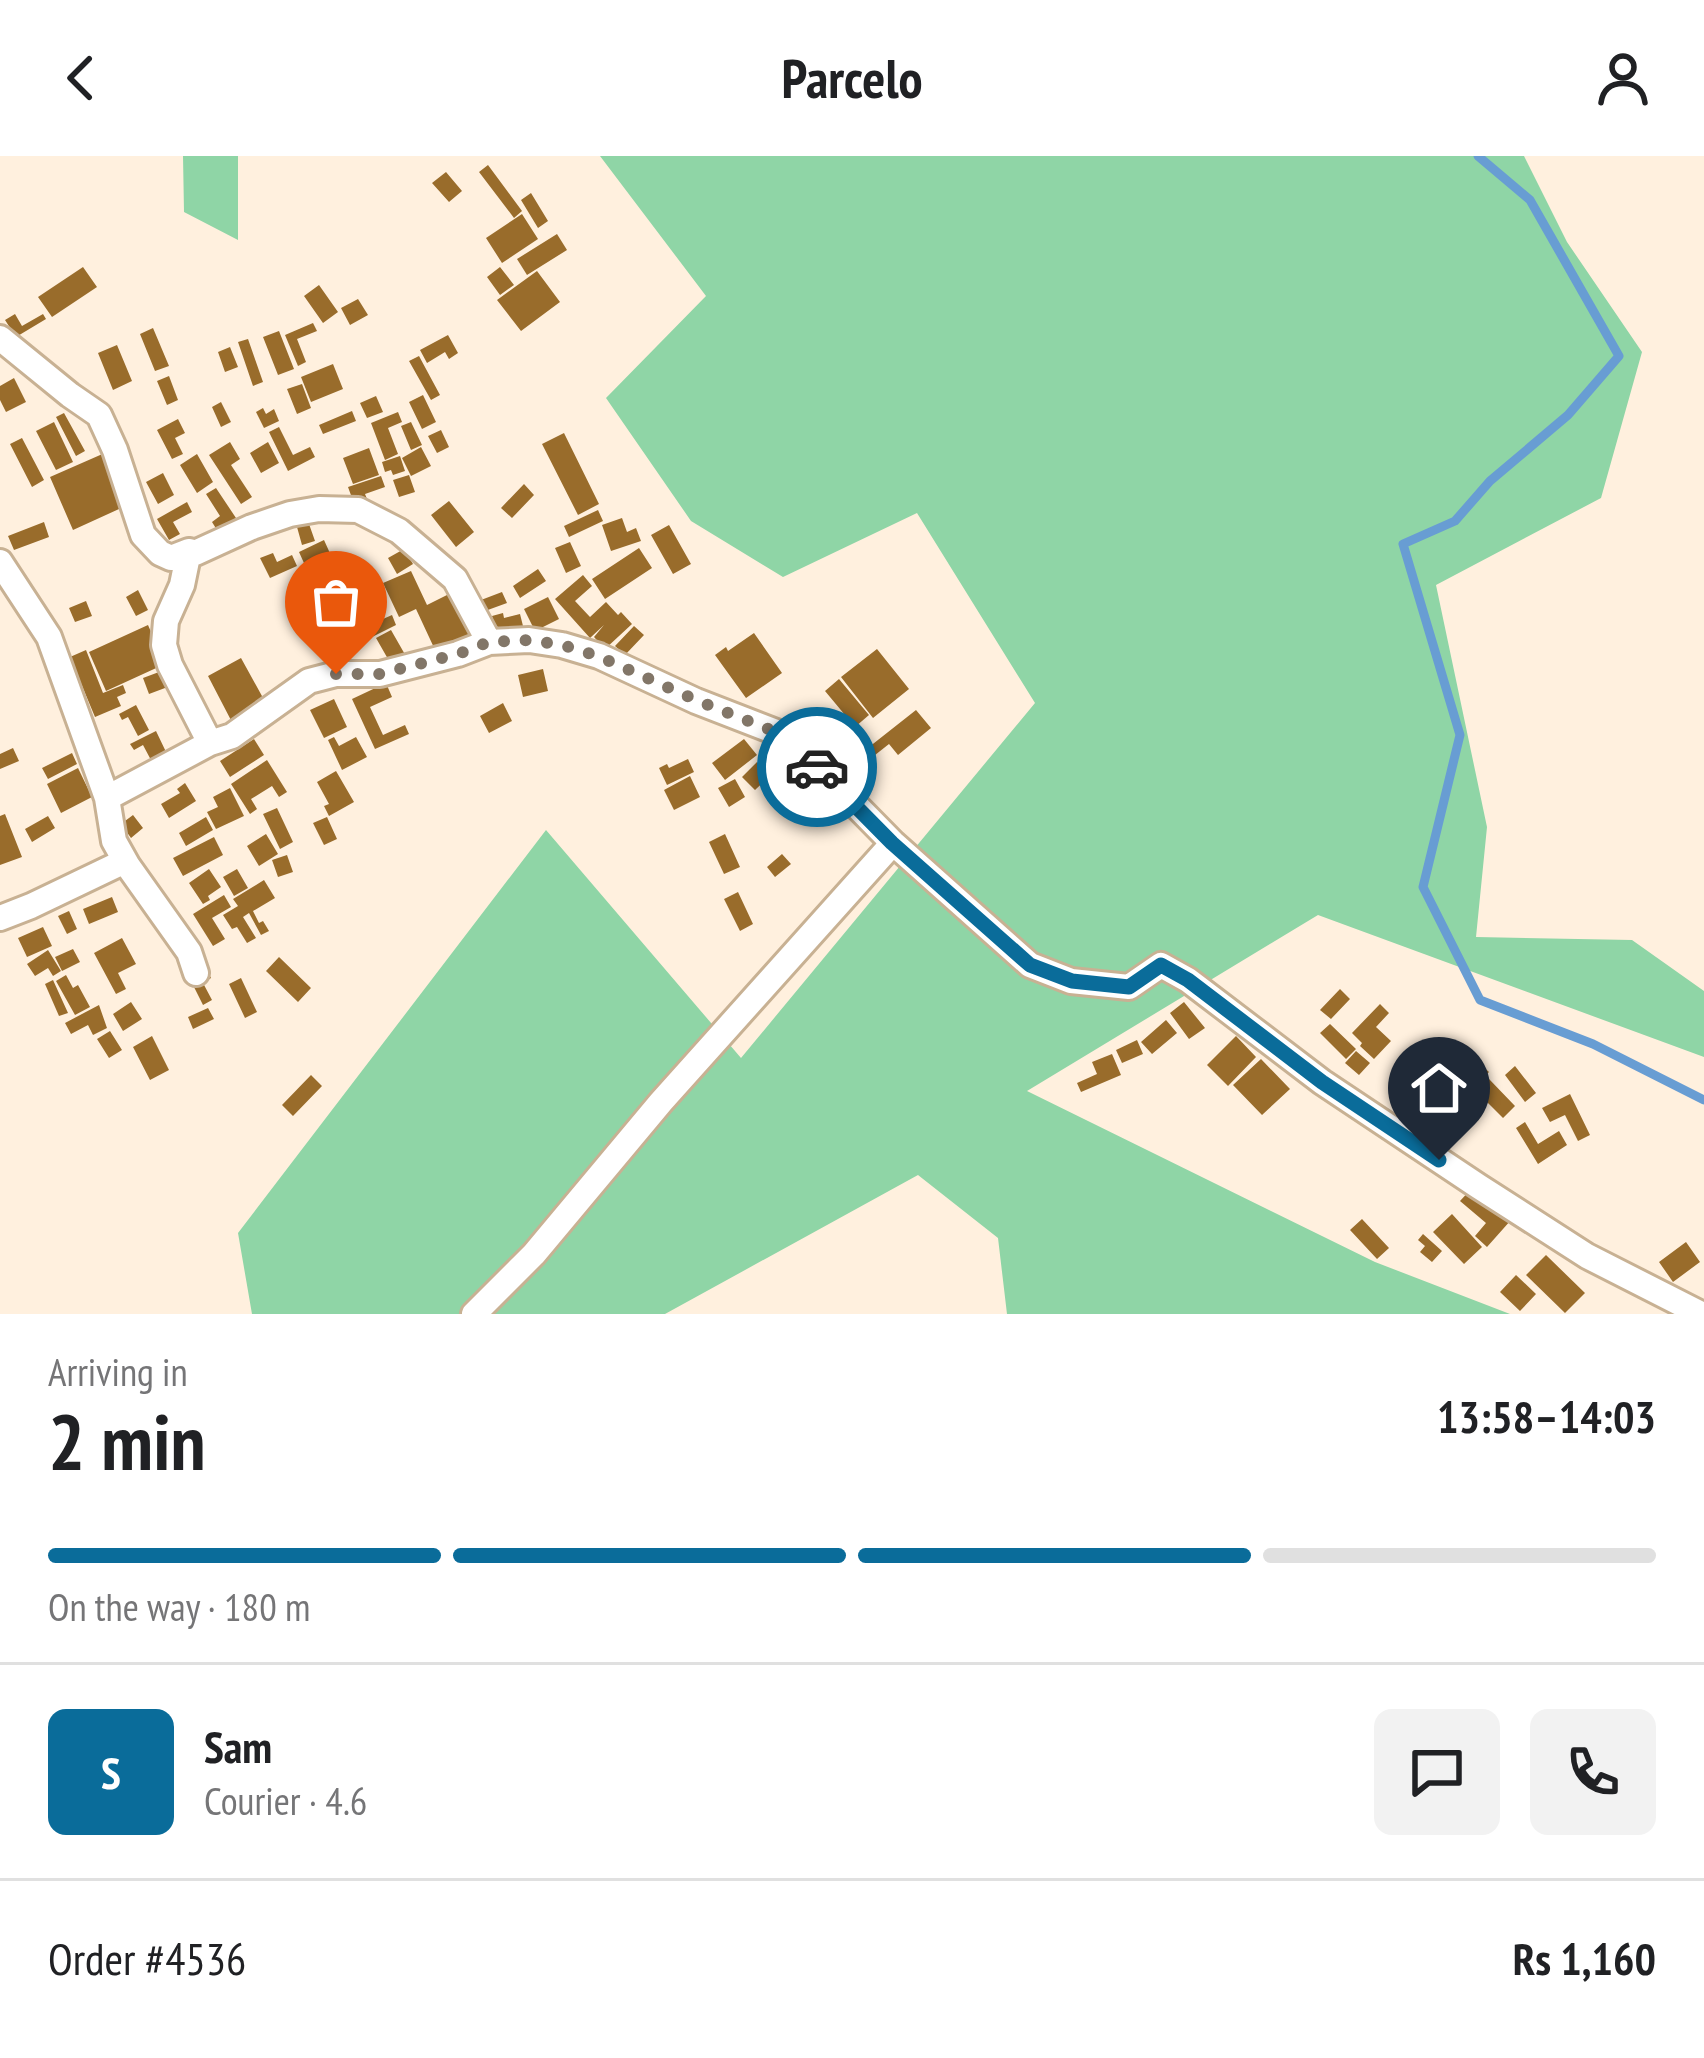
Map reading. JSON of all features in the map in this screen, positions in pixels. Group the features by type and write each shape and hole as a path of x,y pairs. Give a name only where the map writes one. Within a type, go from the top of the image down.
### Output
{"street":[{"path":"0,338 99,415 143,535 160,553 171,558 195,553 290,514 358,510 399,531 455,579 489,642"},
{"path":"189,551 182,585 166,621 164,645 210,743"},
{"path":"0,562 49,637 107,798 114,841 189,952 196,973"},
{"path":"107,798 232,736 309,681 336,674 380,674 489,642 530,640 598,656 776,732 1030,965 1072,981 1129,987 1161,965 1188,980 1322,1082 1478,1186 1587,1256 1701,1314"},
{"path":"474,1314 534,1254 661,1102 892,843"},
{"path":"0,918 125,860"}],"green space":[{"path":"183,156 238,156 238,240 184,212"},
{"path":"600,156 1524,156 1567,242 1642,352 1601,498 1436,585 1487,827 1476,937 1632,940 1704,991 1704,1057 1318,915 1027,1091 1375,1262 1510,1314 1007,1314 998,1238 918,1175 665,1314 252,1314 238,1233 546,830 741,1058 1035,703 917,513 783,577 691,521 606,398 706,296"}],"building":[{"path":"488,165 522,211 514,218 479,172"},
{"path":"446,172 462,191 449,202 432,183"},
{"path":"531,193 548,221 538,228 521,200"},
{"path":"522,214 538,239 502,263 486,238"},
{"path":"557,234 567,250 527,275 517,259"},
{"path":"83,267 97,287 52,317 38,297"},
{"path":"500,267 514,285 500,295 487,277"},
{"path":"537,271 560,302 521,331 497,300"},
{"path":"319,285 338,312 323,323 304,296"},
{"path":"358,299 368,315 350,325 341,308"},
{"path":"15,314 22,326 43,314 46,319 16,337 5,320"},
{"path":"313,323 317,331 297,339 306,362 298,366 285,335"},
{"path":"153,328 169,366 155,371 140,334"},
{"path":"279,331 294,369 278,375 263,337"},
{"path":"448,335 458,353 449,359 445,352 427,363 420,350"},
{"path":"248,339 263,382 253,386 238,342"},
{"path":"117,345 132,381 113,390 98,353"},
{"path":"230,347 238,367 225,372 218,352"},
{"path":"419,356 440,395 431,400 409,361"},
{"path":"333,364 343,389 311,402 301,377"},
{"path":"169,376 178,400 167,405 157,381"},
{"path":"14,378 26,402 6,412 0,386"},
{"path":"302,384 311,408 297,414 287,389"},
{"path":"423,395 436,422 422,429 409,402"},
{"path":"376,396 383,412 367,418 360,403"},
{"path":"221,402 231,422 221,427 212,407"},
{"path":"263,408 266,414 274,409 279,421 264,428 256,412"},
{"path":"352,411 356,421 323,434 319,425"},
{"path":"398,412 402,422 388,428 398,454 385,460 371,423"},
{"path":"64,413 85,451 76,456 56,417"},
{"path":"178,419 185,433 175,438 183,454 172,459 157,430"},
{"path":"54,422 73,462 56,470 36,431"},
{"path":"411,422 422,445 411,450 401,426"},
{"path":"279,427 293,455 310,447 315,457 288,471 269,432"},
{"path":"441,430 449,447 437,453 428,436"},
{"path":"564,433 599,504 578,515 542,444"},
{"path":"22,438 44,480 32,487 10,444"},
{"path":"230,442 240,459 231,465 252,497 241,504 209,455"},
{"path":"268,442 279,463 261,473 250,453"},
{"path":"421,447 431,466 411,476 402,458"},
{"path":"369,448 379,475 353,484 343,458"},
{"path":"107,452 130,504 73,530 50,477"},
{"path":"197,454 213,482 197,493 180,465"},
{"path":"400,456 405,471 385,472 382,462"},
{"path":"163,473 174,495 158,504 146,482"},
{"path":"409,475 415,492 399,497 393,480"},
{"path":"381,476 385,487 365,494 369,504 356,509 348,487"},
{"path":"524,484 534,495 512,518 501,508"},
{"path":"216,488 236,518 217,530 212,522 220,516 206,494"},
{"path":"449,501 474,532 456,547 431,515"},
{"path":"187,502 192,512 173,522 180,534 169,540 157,519"},
{"path":"598,510 603,521 569,537 564,526"},
{"path":"622,518 627,532 636,528 641,541 611,551 602,525"},
{"path":"44,522 49,537 14,550 8,536"},
{"path":"309,524 315,541 302,545 297,527"},
{"path":"669,525 691,564 673,574 651,535"},
{"path":"324,540 333,560 308,572 299,552"},
{"path":"570,542 581,566 566,573 555,548"},
{"path":"639,548 652,568 605,599 592,579"},
{"path":"404,549 413,564 397,574 388,558"},
{"path":"273,553 277,562 292,555 297,566 270,578 260,558"},
{"path":"350,558 359,575 345,582 336,565"},
{"path":"332,567 354,612 332,623 310,578"},
{"path":"538,569 546,581 520,598 513,586"},
{"path":"411,571 427,605 457,590 477,633 436,652 416,609 399,617 383,583"},
{"path":"583,575 592,586 575,601 590,617 606,602 632,624 605,649 594,637 604,625 590,638 555,599"},
{"path":"302,578 319,612 306,619 288,585"},
{"path":"366,584 383,619 392,615 396,625 372,637 350,592"},
{"path":"138,590 148,610 136,616 126,597"},
{"path":"502,592 507,603 485,611 481,600"},
{"path":"548,597 559,619 535,631 524,609"},
{"path":"86,601 92,616 75,622 69,608"},
{"path":"503,613 504,618 520,614 524,630 498,638 492,616"},
{"path":"148,625 165,664 106,691 89,652"},
{"path":"634,626 644,635 625,655 615,646"},
{"path":"391,630 407,658 392,666 376,638"},
{"path":"754,633 782,673 746,698 715,655"},
{"path":"877,649 909,689 873,718 841,677"},
{"path":"86,650 103,693 123,685 126,693 117,697 121,706 95,717 70,657"},
{"path":"241,658 268,707 234,726 208,676"},
{"path":"167,669 173,685 149,694 143,678"},
{"path":"543,669 548,691 523,697 518,675"},
{"path":"839,679 869,715 855,727 825,691"},
{"path":"386,683 392,697 370,707 383,735 405,725 409,734 375,749 352,699"},
{"path":"334,699 347,727 324,738 310,710"},
{"path":"503,703 512,721 489,733 480,716"},
{"path":"136,705 149,730 138,736 128,717 122,720 119,714"},
{"path":"916,710 931,728 898,755 889,744 870,759 864,751"},
{"path":"156,731 167,754 152,762 143,745 134,750 130,744"},
{"path":"334,737 339,746 356,737 367,757 342,770 328,740"},
{"path":"254,739 264,755 230,777 220,761"},
{"path":"744,739 757,755 725,780 712,763"},
{"path":"13,748 19,761 0,769 0,754"},
{"path":"72,753 77,764 48,779 42,768"},
{"path":"688,759 694,772 667,785 659,768"},
{"path":"267,760 287,792 279,797 272,786 251,799 257,809 250,814 231,784"},
{"path":"757,762 770,776 755,790 742,777"},
{"path":"78,768 92,797 61,813 47,784"},
{"path":"336,771 354,802 329,816 324,806 329,804 317,782"},
{"path":"690,776 700,797 674,810 664,790"},
{"path":"735,779 745,797 729,807 718,788"},
{"path":"185,783 196,801 169,818 161,804 180,793 177,789"},
{"path":"230,788 244,816 216,829 207,812 218,807 213,797"},
{"path":"277,808 293,842 280,849 263,814"},
{"path":"5,814 22,857 0,865 0,816"},
{"path":"133,815 143,828 131,838 121,824"},
{"path":"48,816 55,828 32,842 25,829"},
{"path":"206,817 213,830 186,846 179,833"},
{"path":"327,817 337,839 324,845 313,823"},
{"path":"266,834 278,854 259,866 247,846"},
{"path":"725,834 740,867 724,874 709,842"},
{"path":"214,837 223,855 183,876 173,858"},
{"path":"782,854 791,864 775,877 767,867"},
{"path":"287,855 293,872 278,877 272,860"},
{"path":"209,869 221,887 203,904 189,883"},
{"path":"237,869 248,888 234,896 223,877"},
{"path":"264,880 275,898 253,911 269,931 261,935 249,913 243,917 256,938 247,943 223,915 238,906 233,899"},
{"path":"738,892 753,924 740,931 724,899"},
{"path":"224,895 231,907 212,918 225,939 213,946 193,914"},
{"path":"112,897 118,912 89,924 83,909"},
{"path":"69,911 77,929 67,934 58,916"},
{"path":"43,927 52,946 27,957 18,938"},
{"path":"122,938 136,964 118,973 126,989 116,994 94,953"},
{"path":"73,949 80,962 62,971 55,957"},
{"path":"48,950 61,971 53,976 48,968 35,976 27,964"},
{"path":"279,957 311,988 298,1002 266,971"},
{"path":"207,970 211,978 203,983 212,1000 203,1005 190,979"},
{"path":"66,975 90,1007 75,1015 56,981"},
{"path":"241,978 257,1012 245,1018 229,984"},
{"path":"53,980 68,1013 59,1016 45,984"},
{"path":"1340,989 1350,999 1331,1019 1320,1010"},
{"path":"131,1002 142,1019 123,1031 113,1014"},
{"path":"1184,1002 1205,1028 1189,1039 1170,1013"},
{"path":"1380,1004 1389,1013 1376,1027 1391,1041 1374,1059 1352,1033"},
{"path":"99,1005 107,1028 93,1035 88,1025 71,1034 65,1023"},
{"path":"208,1008 214,1019 193,1029 188,1017"},
{"path":"1166,1020 1177,1033 1152,1054 1141,1042"},
{"path":"1330,1024 1356,1049 1346,1059 1320,1033"},
{"path":"110,1031 122,1050 109,1058 97,1039"},
{"path":"152,1036 169,1070 150,1080 133,1047"},
{"path":"1236,1036 1256,1057 1228,1086 1207,1065"},
{"path":"1137,1040 1143,1054 1122,1063 1116,1050"},
{"path":"1356,1051 1370,1063 1359,1075 1345,1063"},
{"path":"1439,1053 1456,1069 1418,1107 1402,1091"},
{"path":"1112,1054 1121,1075 1081,1092 1077,1083 1097,1074 1092,1062"},
{"path":"1261,1059 1290,1089 1262,1115 1233,1085"},
{"path":"1476,1060 1489,1072 1476,1084 1464,1073"},
{"path":"1515,1066 1536,1093 1525,1102 1505,1075"},
{"path":"311,1075 322,1086 293,1116 282,1105"},
{"path":"1489,1079 1515,1106 1503,1118 1476,1091"},
{"path":"1570,1094 1590,1135 1578,1141 1565,1115 1550,1122 1542,1108"},
{"path":"1525,1122 1538,1144 1559,1131 1567,1145 1538,1164 1516,1128"},
{"path":"1473,1187 1511,1220 1487,1247 1475,1236 1486,1223 1460,1201"},
{"path":"1452,1214 1482,1247 1464,1264 1433,1232"},
{"path":"1362,1219 1389,1248 1377,1259 1350,1230"},
{"path":"1423,1234 1442,1251 1432,1262 1420,1252 1425,1246 1418,1240"},
{"path":"1686,1242 1700,1262 1673,1282 1659,1262"},
{"path":"1546,1255 1585,1293 1565,1313 1526,1275"},
{"path":"1516,1275 1536,1294 1520,1311 1500,1292"}],"waterway":[{"path":"1478,156 1530,200 1619,356 1568,415 1490,481 1455,521 1403,544 1460,735 1423,887 1480,1000 1593,1044 1704,1100"}],"way so far":[{"path":"336,674 380,674 489,642 530,640 562,645 776,732 817,767"}],"route":[{"path":"817,767 892,843 1030,965 1072,981 1129,987 1161,965 1439,1160"}]}
